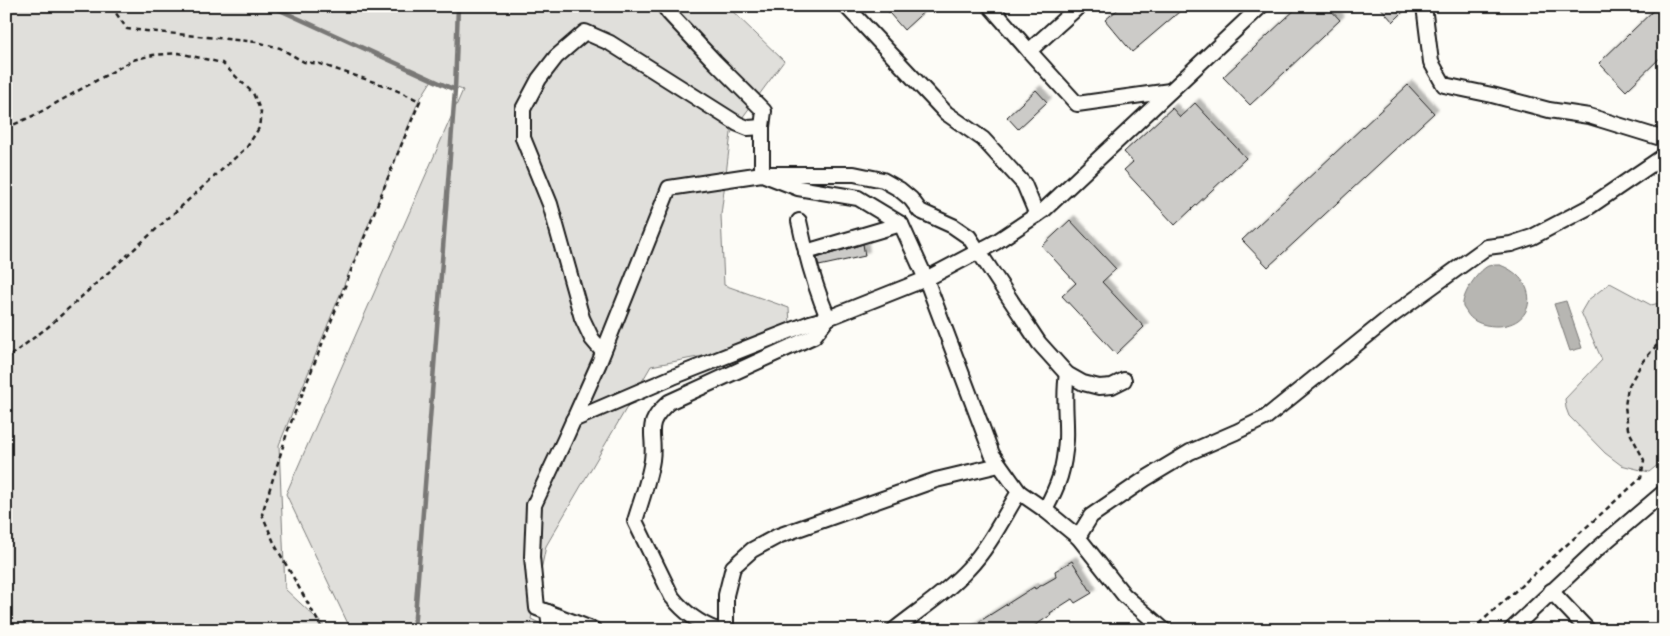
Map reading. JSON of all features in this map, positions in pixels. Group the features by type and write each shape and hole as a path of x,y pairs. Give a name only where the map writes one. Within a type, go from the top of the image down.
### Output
{"street":[{"path":"664,6 708,55 764,111 762,174"},
{"path":"846,6 946,113 983,139 1024,184 1037,215"},
{"path":"990,6 1077,104 1170,91"},
{"path":"1030,51 1079,6"},
{"path":"574,420 673,377 926,279 979,252 1037,215 1261,6"},
{"path":"1424,6 1431,62 1444,85 1549,110 1589,116 1664,139"},
{"path":"603,352 592,338 582,318 550,204 523,138 524,109 539,79 556,56 585,32 610,43 738,124 748,128 762,127"},
{"path":"1078,537 1091,516 1145,479 1190,452 1265,418 1390,317 1487,247 1511,244 1532,237 1589,207 1664,156"},
{"path":"762,174 798,188 858,198 902,224 926,279 992,454 999,465 1019,492 1046,510 1078,537 1124,595 1164,630"},
{"path":"594,630 537,608 532,556 534,505 574,420 603,352 669,188 762,174 854,174 884,180 911,199 920,211 964,232 976,245 1039,343 1067,374 1083,383 1100,387 1112,386 1124,380"},
{"path":"799,221 817,293 828,318"},
{"path":"806,252 902,224"},
{"path":"717,630 694,619 672,597 635,521 652,458 651,429 660,412 670,402 814,336 828,318"},
{"path":"1046,510 1063,470 1066,439 1064,387 1067,374"},
{"path":"726,630 726,595 733,568 752,550 778,536 936,480 999,465"},
{"path":"894,630 945,591 969,568 990,540 1019,492"},
{"path":"1511,630 1551,591 1664,492"},
{"path":"1551,591 1588,630"},
{"path":"548,612 550,630"}],"path":[{"path":"111,6 127,29 257,42 280,48 304,62 320,64 389,87 420,101 288,430 262,514 275,545 322,630"},
{"path":"6,128 133,60 153,55 178,53 222,63 253,93 261,112 259,128 247,147 48,327 6,359"},
{"path":"1472,630 1640,478 1644,460 1628,429 1625,406 1628,387 1643,361 1657,345 1664,342"}],"shaded area":[{"path":"6,6 727,6 784,61 731,133 721,215 724,285 789,308 791,339 651,366 546,546 531,619 553,630 351,630 286,494 463,90 432,80 418,102 279,445 285,589 329,630 6,630"},
{"path":"1492,265 1500,265 1514,273 1523,282 1528,293 1528,304 1524,314 1515,322 1503,326 1486,325 1471,318 1463,307 1463,302 1467,290 1484,269"},
{"path":"1610,283 1651,305 1664,302 1664,460 1649,472 1621,465 1605,453 1569,416 1566,408 1565,399 1602,360 1581,312 1588,300"},
{"path":"1566,301 1582,348 1570,351 1554,304"}],"building":[{"path":"883,6 930,6 904,30"},
{"path":"1122,6 1186,6 1132,52 1105,20"},
{"path":"1299,6 1327,6 1340,20 1250,105 1223,77"},
{"path":"1379,6 1409,6 1393,22"},
{"path":"1658,6 1664,6 1664,54 1626,91 1599,63"},
{"path":"1408,85 1434,113 1268,267 1242,240"},
{"path":"1036,90 1047,102 1018,129 1007,117"},
{"path":"1195,103 1246,158 1175,225 1124,170 1133,162 1124,152 1172,108 1180,117"},
{"path":"1070,220 1116,269 1102,282 1144,327 1116,354 1062,296 1076,283 1042,246"},
{"path":"863,244 865,256 819,266 817,258"},
{"path":"1072,561 1092,593 1075,603 1072,599 1028,630 966,630 1034,587 1035,589 1056,577 1055,571"}],"waterway":[{"path":"271,6 455,90 414,630"},
{"path":"455,90 458,6"}]}
